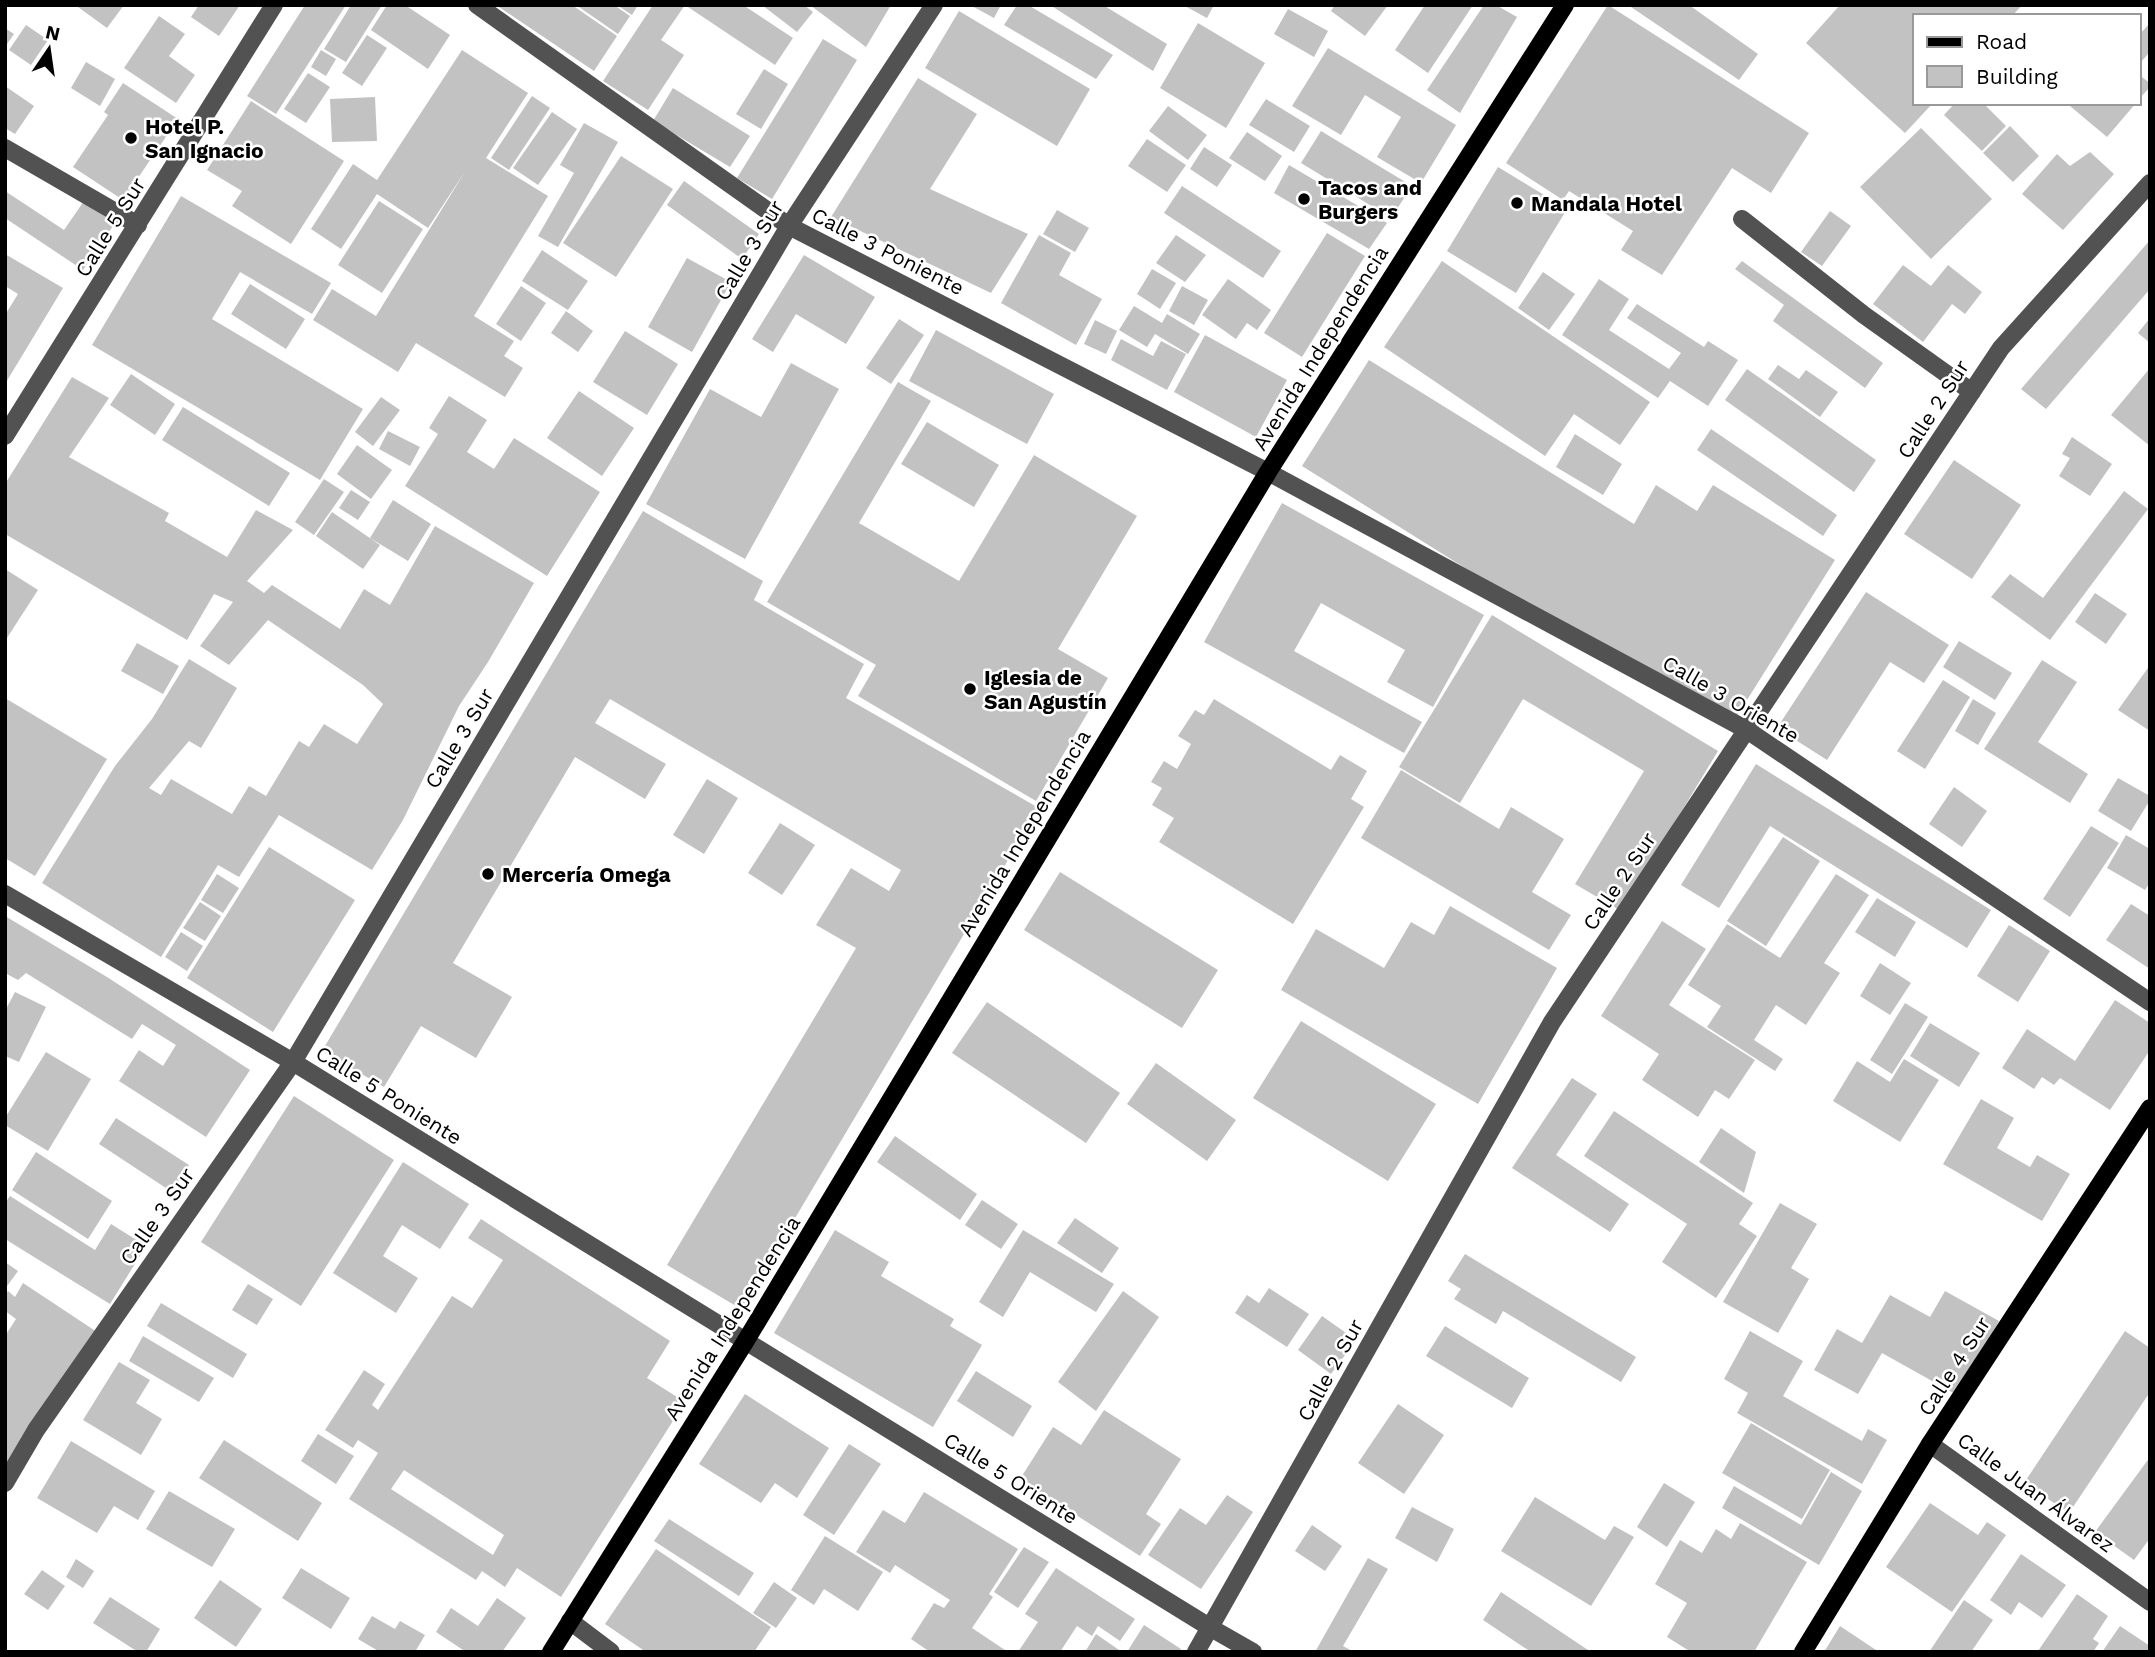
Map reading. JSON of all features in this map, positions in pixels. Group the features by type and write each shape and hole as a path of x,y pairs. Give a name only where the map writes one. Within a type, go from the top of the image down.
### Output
{"main road":[{"name":"Avenida Independencia","path":"551,1652 745,1342 1268,472 1565,5"},
{"name":"Calle 4 Sur","path":"1803,1652 1930,1444 2150,1108"}],"street":[{"name":"Calle 5 Sur","path":"5,436 274,5"},
{"name":"Calle 3 Poniente","path":"477,5 789,226 1268,472"},
{"name":"Calle 3 Sur","path":"5,1482 36,1430 293,1062 789,226 934,5"},
{"path":"5,148 138,225"},
{"name":"Calle 2 Sur","path":"1196,1652 1552,1022 2001,348 2150,183"},
{"path":"1742,219 1864,316 1972,392"},
{"name":"Calle 3 Oriente","path":"1268,472 1747,730 2150,1002"},
{"name":"Calle 5 Poniente","path":"5,894 293,1062 745,1342"},
{"name":"Calle 5 Oriente","path":"745,1342 1253,1652"},
{"name":"Calle Juan Álvarez","path":"1930,1444 2150,1602"},
{"path":"570,1621 611,1652"}],"building":[{"path":"124,5 107,28 78,7"},
{"path":"199,5 240,5 219,36 191,17"},
{"path":"305,5 346,5 276,114 247,96"},
{"path":"351,5 382,5 346,62 324,49"},
{"path":"387,5 405,5 450,35 428,69 371,30"},
{"path":"496,5 572,5 617,36 594,71"},
{"path":"576,5 614,5 630,16 618,34"},
{"path":"617,5 638,5 632,15"},
{"path":"653,5 685,5 661,40 684,55 648,110 603,81"},
{"path":"685,5 743,5 793,38 775,65"},
{"path":"762,5 804,5 813,12 797,32"},
{"path":"810,5 891,5 866,47"},
{"path":"970,5 1001,5 994,18"},
{"path":"1017,5 1028,5 1113,55 1096,79 1004,25"},
{"path":"1050,5 1103,5 1167,44 1153,71"},
{"path":"1183,5 1214,5 1207,18"},
{"path":"1335,5 1388,5 1365,36 1331,11"},
{"path":"1425,5 1473,5 1428,73 1395,50"},
{"path":"1484,5 1496,5 1517,17 1460,113 1427,90"},
{"path":"1608,5 1809,133 1771,193 1732,168 1662,275 1621,250 1633,231 1569,191 1563,200 1506,163"},
{"path":"1628,5 1689,5 1758,54 1739,80"},
{"path":"1840,5 2022,5 2014,14 1913,14 1913,105 1931,105 1905,133 1806,43"},
{"path":"1288,9 1328,31 1314,57 1274,34"},
{"path":"959,11 1090,89 1057,146 925,68"},
{"path":"159,16 185,34 169,56 195,75 176,103 124,68"},
{"path":"1198,23 1265,63 1226,128 1160,88"},
{"path":"2150,23 2150,52 2141,62 2141,33"},
{"path":"26,25 48,40 31,65 9,50"},
{"path":"5,28 14,34 5,47"},
{"path":"367,35 387,48 362,86 342,73"},
{"path":"823,39 857,60 772,199 737,178"},
{"path":"1328,48 1456,125 1421,183 1377,157 1401,117 1365,95 1341,135 1292,106"},
{"path":"321,50 336,59 326,76 311,67"},
{"path":"462,50 528,93 486,158 548,196 474,316 514,341 504,356 523,368 505,397 416,343 398,372 313,320 332,289 376,316 466,170 428,228 377,194 341,249 311,229 353,164 377,180"},
{"path":"86,62 115,79 100,106 71,88"},
{"path":"764,69 788,84 761,129 736,114"},
{"path":"308,73 330,87 306,123 284,109"},
{"path":"2141,76 2150,83 2150,87 2141,97"},
{"path":"918,78 977,114 930,189 1028,234 991,293 831,217"},
{"path":"123,83 178,119 123,200 73,167 108,115 104,112"},
{"path":"5,86 34,106 15,134 5,128"},
{"path":"673,88 750,136 730,167 653,121"},
{"path":"532,96 550,108 509,170 491,158"},
{"path":"375,97 377,141 332,142 330,99"},
{"path":"1266,99 1310,126 1294,152 1249,125"},
{"path":"251,101 344,161 291,244 232,206 242,191 207,170"},
{"path":"1953,105 1985,105 2006,126 1982,151 1944,115"},
{"path":"2071,105 2134,105 2107,137"},
{"path":"1168,106 1207,135 1188,160 1149,131"},
{"path":"552,112 577,129 538,185 513,168"},
{"path":"584,123 618,142 558,247 538,236 574,173 560,165"},
{"path":"2010,126 2039,156 2013,182 1983,153"},
{"path":"1921,128 1992,199 1931,259 1860,187"},
{"path":"1321,131 1412,186 1391,218 1301,163"},
{"path":"1247,132 1282,156 1265,181 1229,158"},
{"path":"1147,139 1186,165 1167,192 1128,166"},
{"path":"1204,147 1232,165 1217,187 1190,169"},
{"path":"2090,152 2114,174 2063,230 2022,194 2057,154 2070,166"},
{"path":"621,156 673,189 616,277 563,243"},
{"path":"1289,165 1387,223 1369,249 1274,193"},
{"path":"1498,167 1567,209 1516,293 1447,251"},
{"path":"684,181 759,234 742,259 667,205"},
{"path":"1182,186 1281,251 1263,278 1164,213"},
{"path":"5,191 64,230 84,201 115,223 83,270 5,218"},
{"path":"181,196 331,283 312,314 240,272 212,319 363,409 320,480 92,345"},
{"path":"379,201 423,229 382,293 338,265"},
{"path":"1057,210 1089,228 1075,252 1043,234"},
{"path":"1830,211 1851,226 1822,266 1801,252"},
{"path":"1327,233 1365,256 1302,357 1264,333"},
{"path":"1039,235 1071,253 1059,275 1102,299 1076,345 1001,303"},
{"path":"1176,235 1206,255 1185,282 1156,263"},
{"path":"2150,240 2150,289 2046,409 2021,389"},
{"path":"542,250 588,281 568,310 522,281"},
{"path":"5,254 63,288 5,384 5,315 18,294 5,286"},
{"path":"804,255 875,297 846,344 796,314 773,352 752,339"},
{"path":"687,258 731,282 692,352 648,327"},
{"path":"1442,261 1650,402 1620,445 1574,414 1545,456 1384,347"},
{"path":"1742,261 1883,363 1865,388 1773,321 1784,305 1735,269"},
{"path":"1903,265 1931,286 1948,265 1982,292 1965,314 1952,304 1923,342 1873,304"},
{"path":"1152,269 1176,283 1160,309 1137,294"},
{"path":"1543,272 1575,294 1549,330 1518,308"},
{"path":"1228,279 1271,310 1257,330 1247,323 1236,339 1202,315"},
{"path":"1599,279 1629,299 1609,330 1669,369 1681,353 1627,318 1637,304 1704,347 1708,341 1738,360 1708,406 1670,381 1658,398 1562,335"},
{"path":"250,284 305,319 286,349 231,314"},
{"path":"521,286 546,303 521,341 496,324"},
{"path":"1182,286 1208,300 1194,325 1169,311"},
{"path":"1134,306 1162,323 1167,314 1200,334 1188,354 1155,334 1147,347 1119,330"},
{"path":"566,311 593,331 578,352 551,333"},
{"path":"2150,318 2150,343 2138,333"},
{"path":"899,319 924,335 891,384 866,368"},
{"path":"1095,320 1117,331 1106,354 1084,344"},
{"path":"936,330 1054,394 1027,444 909,381"},
{"path":"625,331 678,364 647,415 593,382"},
{"path":"1205,335 1287,380 1256,437 1174,392"},
{"path":"1121,339 1153,356 1161,341 1186,354 1167,390 1111,360"},
{"path":"1369,360 1634,524 1656,485 1697,511 1713,485 1835,560 1735,719 1566,631 1302,466"},
{"path":"791,363 839,389 745,559 646,504 710,389 761,417"},
{"path":"1778,365 1799,379 1806,370 1838,392 1820,417 1768,379"},
{"path":"2150,368 2150,446 2111,415"},
{"path":"1747,369 1876,460 1854,492 1725,400"},
{"path":"131,374 175,404 155,435 110,405"},
{"path":"72,377 109,398 69,457 169,513 165,521 227,557 256,510 293,530 247,581 264,593 272,585 340,629 364,589 390,605 435,526 534,583 459,706 403,820 372,870 279,815 239,877 218,865 161,957 42,883 115,766 152,719 189,659 237,688 201,748 189,741 149,788 161,795 171,779 232,814 249,786 266,796 299,741 309,747 324,724 357,744 383,704 363,685 268,620 229,665 200,646 233,602 214,594 187,640 5,534 5,484"},
{"path":"898,382 931,401 859,523 959,581 1034,455 1137,516 1058,649 1108,678 1036,801 858,696 876,665 767,602"},
{"path":"579,391 634,428 602,476 547,438"},
{"path":"449,396 487,420 467,452 494,469 514,438 600,492 547,576 405,486 438,434 429,428"},
{"path":"381,397 400,410 373,446 355,432"},
{"path":"183,407 290,473 269,506 162,440"},
{"path":"927,422 999,465 974,507 901,464"},
{"path":"1711,429 1837,515 1823,536 1697,450"},
{"path":"388,431 420,447 410,466 379,449"},
{"path":"1575,434 1622,464 1603,495 1556,467"},
{"path":"2072,437 2112,464 2090,496 2059,476 2070,458 2062,454"},
{"path":"357,445 392,470 371,499 337,474"},
{"path":"1954,460 2021,505 1972,579 1904,534"},
{"path":"324,479 344,492 314,535 295,522"},
{"path":"351,490 370,502 358,520 339,508"},
{"path":"2124,491 2148,509 2050,640 1991,597 2010,574 2043,598"},
{"path":"393,500 431,524 408,561 370,538"},
{"path":"1282,503 1484,615 1433,707 1387,682 1405,650 1321,603 1294,651 1422,722 1404,753 1204,642"},
{"path":"643,511 763,581 754,600 864,664 846,698 1039,808 741,1309 667,1265 856,948 816,925 851,868 889,891 901,870 610,699 595,723 666,764 645,799 575,757 453,963 512,997 476,1058 421,1026 384,1087 322,1051"},
{"path":"332,512 380,545 363,569 316,536"},
{"path":"5,569 38,590 5,641"},
{"path":"1866,592 1949,645 1924,683 1890,662 1827,760 1777,728"},
{"path":"2095,593 2127,614 2106,644 2075,622"},
{"path":"1492,615 1718,751 1621,911 1575,884 1644,771 1523,699 1460,803 1399,767"},
{"path":"1959,641 2012,673 1995,700 1943,667"},
{"path":"137,643 179,666 163,694 121,671"},
{"path":"2042,660 2077,682 2038,742 2088,774 2070,803 1984,749"},
{"path":"2150,665 2150,731 2118,710"},
{"path":"1943,680 1970,697 1925,769 1897,751"},
{"path":"5,698 107,759 35,876 5,858"},
{"path":"1214,699 1331,770 1340,755 1367,771 1351,799 1364,807 1293,924 1159,842 1174,818 1152,805 1162,788 1151,782 1164,761 1177,769 1191,744 1178,736 1195,710 1204,715"},
{"path":"1973,699 1996,713 1978,745 1955,731"},
{"path":"1756,764 1991,910 1967,948 1770,826 1719,908 1681,885"},
{"path":"1401,770 1499,829 1511,807 1564,839 1532,892 1571,915 1549,950 1361,838"},
{"path":"2118,778 2150,796 2131,831 2098,811"},
{"path":"707,779 738,798 704,854 673,835"},
{"path":"1954,787 1987,811 1962,847 1929,824"},
{"path":"780,823 815,845 782,895 748,873"},
{"path":"2091,826 2119,843 2070,917 2043,899"},
{"path":"2126,835 2150,849 2150,882 2145,890 2107,868"},
{"path":"1783,837 1820,861 1766,946 1727,921"},
{"path":"269,847 355,900 273,1032 187,978"},
{"path":"1060,872 1218,970 1182,1028 1024,930"},
{"path":"217,874 239,888 223,913 201,900"},
{"path":"1836,874 1869,895 1824,963 1840,973 1806,1025 1776,1005 1754,1040 1783,1059 1775,1071 1707,1027 1721,1006 1688,985 1727,924 1780,958"},
{"path":"1877,898 1916,922 1895,957 1855,932"},
{"path":"200,902 221,916 205,941 183,928"},
{"path":"2131,904 2150,916 2150,969 2106,940"},
{"path":"1450,906 1557,968 1478,1104 1281,990 1316,929 1384,968 1411,922 1434,935"},
{"path":"5,916 107,977 250,1070 206,1137 119,1081 139,1050 163,1066 176,1045 142,1024 132,1039 26,973 18,980 5,973"},
{"path":"1662,921 1706,949 1669,1005 1755,1060 1729,1099 1715,1090 1698,1117 1642,1080 1659,1054 1601,1016"},
{"path":"2009,925 2050,951 2018,1002 1977,976"},
{"path":"181,932 203,946 187,971 165,957"},
{"path":"1880,963 1911,983 1890,1015 1860,996"},
{"path":"15,992 46,1007 19,1062 5,1056 5,1011"},
{"path":"2115,1000 2150,1023 2150,1050 2110,1110 2060,1078 2054,1085 2042,1077 2034,1089 2002,1068 2027,1029 2075,1061"},
{"path":"987,1002 1120,1093 1086,1143 952,1053"},
{"path":"1905,1003 1928,1017 1892,1074 1870,1060"},
{"path":"1301,1021 1436,1104 1388,1181 1253,1098"},
{"path":"1930,1023 1980,1053 1959,1087 1910,1056"},
{"path":"46,1052 91,1079 48,1151 5,1125 5,1118"},
{"path":"1904,1059 1939,1080 1900,1142 1833,1101 1857,1061 1890,1082"},
{"path":"1156,1063 1236,1120 1207,1161 1127,1104"},
{"path":"1572,1078 1597,1094 1556,1155 1629,1204 1610,1232 1512,1168"},
{"path":"294,1096 394,1160 301,1306 201,1242"},
{"path":"1981,1099 2014,1118 1997,1148 2030,1167 2037,1155 2070,1174 2042,1221 1943,1164"},
{"path":"1614,1111 1753,1203 1739,1224 1757,1236 1716,1298 1662,1262 1687,1224 1584,1156"},
{"path":"116,1118 189,1165 172,1192 99,1144"},
{"path":"1721,1128 1756,1152 1744,1193 1699,1162"},
{"path":"895,1136 977,1194 960,1220 877,1162"},
{"path":"36,1152 112,1201 88,1239 12,1190"},
{"path":"403,1162 469,1204 440,1249 402,1225 383,1256 418,1278 396,1313 333,1273"},
{"path":"10,1196 95,1250 111,1224 146,1246 110,1304 5,1239 5,1203"},
{"path":"982,1200 1018,1224 1001,1249 965,1225"},
{"path":"1780,1203 1817,1224 1791,1268 1809,1279 1778,1333 1723,1302"},
{"path":"1075,1218 1119,1248 1102,1273 1057,1243"},
{"path":"481,1219 670,1341 647,1378 685,1402 561,1597 517,1568 505,1587 482,1571 476,1580 349,1499 378,1453 358,1440 353,1448 325,1430 364,1370 385,1384 372,1405 378,1410 452,1296 472,1308 503,1260 468,1238","holes":["404,1470 504,1535 493,1555 391,1489"]},
{"path":"835,1230 889,1262 881,1276 954,1319 950,1326 982,1345 933,1427 774,1333"},
{"path":"1023,1230 1114,1284 1096,1312 1030,1272 1003,1317 979,1302"},
{"path":"1465,1254 1636,1357 1621,1382 1503,1311 1496,1324 1454,1299 1461,1289 1448,1281"},
{"path":"5,1262 18,1271 5,1289"},
{"path":"23,1283 97,1332 5,1470 5,1336 16,1319 5,1311 5,1295 8,1291 15,1297"},
{"path":"248,1284 273,1299 257,1325 232,1310"},
{"path":"1269,1288 1309,1314 1287,1347 1235,1313 1247,1295 1259,1303"},
{"path":"1123,1291 1159,1317 1096,1411 1058,1382"},
{"path":"1945,1291 1999,1321 1957,1395 1882,1353 1858,1394 1814,1370 1837,1329 1862,1343 1890,1295 1930,1317"},
{"path":"161,1303 247,1354 233,1378 147,1326"},
{"path":"1322,1316 1356,1340 1331,1374 1298,1350"},
{"path":"1445,1326 1529,1378 1512,1408 1426,1356"},
{"path":"1750,1331 1803,1361 1783,1396 1862,1441 1868,1429 1887,1440 1862,1484 1737,1413 1748,1393 1724,1379"},
{"path":"2125,1331 2150,1348 2150,1392 2069,1513 2024,1483"},
{"path":"143,1336 214,1378 199,1402 129,1361"},
{"path":"119,1362 150,1380 136,1403 162,1419 141,1455 83,1420"},
{"path":"976,1371 1032,1406 1013,1437 957,1401"},
{"path":"745,1394 829,1448 797,1498 775,1483 761,1503 699,1464"},
{"path":"1398,1404 1444,1435 1404,1494 1358,1463"},
{"path":"1104,1410 1181,1459 1146,1514 1161,1524 1140,1556 1020,1479 1053,1427 1081,1445"},
{"path":"1751,1423 1830,1470 1802,1519 1722,1473"},
{"path":"318,1434 354,1456 336,1484 301,1461"},
{"path":"224,1440 322,1503 298,1541 199,1478"},
{"path":"71,1441 155,1491 138,1520 114,1506 97,1533 37,1498"},
{"path":"849,1444 881,1464 834,1535 803,1515"},
{"path":"2150,1457 2150,1538 2134,1560 2095,1532"},
{"path":"1831,1472 1862,1491 1819,1565 1722,1508 1734,1486 1801,1525"},
{"path":"1664,1483 1695,1502 1667,1547 1637,1527"},
{"path":"169,1491 235,1529 212,1567 146,1529"},
{"path":"924,1492 1018,1549 989,1594 993,1597 972,1628 1005,1650 1004,1652 930,1652 911,1639 934,1603 944,1608 950,1600 895,1565 890,1573 856,1552 883,1510 905,1523"},
{"path":"1227,1495 1253,1512 1201,1589 1148,1555 1180,1508 1206,1525"},
{"path":"1535,1497 1605,1540 1614,1526 1634,1537 1591,1606 1501,1551"},
{"path":"1930,1503 1978,1535 1987,1522 2006,1535 1952,1612 1886,1567"},
{"path":"1412,1507 1454,1529 1437,1562 1395,1538"},
{"path":"669,1519 754,1573 739,1596 654,1541"},
{"path":"1740,1523 1807,1562 1754,1652 1691,1652 1667,1637 1687,1603 1655,1584 1680,1540 1702,1553 1716,1529 1731,1539"},
{"path":"1312,1525 1342,1546 1325,1571 1295,1551"},
{"path":"825,1536 883,1572 858,1611 824,1589 814,1605 791,1590"},
{"path":"1024,1547 1049,1562 1018,1608 994,1592"},
{"path":"656,1549 771,1627 754,1652 646,1652 605,1624"},
{"path":"2021,1554 2066,1585 2042,1618 2019,1602 2011,1615 1990,1600"},
{"path":"1368,1558 1388,1569 1343,1646 1354,1652 1315,1652"},
{"path":"76,1559 94,1571 83,1588 66,1577"},
{"path":"301,1568 350,1598 331,1629 282,1598"},
{"path":"1056,1568 1135,1619 1120,1641 1098,1626 1092,1636 1077,1626 1060,1652 1018,1652 1038,1622 1025,1614"},
{"path":"42,1570 65,1586 48,1610 24,1594"},
{"path":"220,1580 262,1609 236,1647 194,1618"},
{"path":"774,1582 797,1598 776,1628 753,1613"},
{"path":"1501,1592 1591,1652 1531,1652 1483,1620"},
{"path":"2077,1594 2108,1616 2093,1639 2099,1643 2093,1652 2038,1651"},
{"path":"110,1597 160,1629 146,1652 138,1652 93,1623"},
{"path":"497,1598 526,1618 502,1652 466,1652 436,1632 451,1608 478,1626"},
{"path":"1964,1600 1993,1620 1971,1652 1929,1652"},
{"path":"372,1616 395,1629 400,1621 425,1635 415,1652 380,1652 358,1639"},
{"path":"1144,1625 1181,1649 1179,1652 1127,1652"},
{"path":"1840,1626 1879,1652 1824,1652"},
{"path":"2120,1626 2150,1646 2150,1652 2102,1652"},
{"path":"1096,1634 1119,1650 1118,1652 1085,1652"}],"place":[{"name":"Hotel P. San Ignacio","path":"131,138"},
{"name":"Tacos and Burgers","path":"1304,199"},
{"name":"Mandala Hotel","path":"1517,203"},
{"name":"Iglesia de San Agustín","path":"970,689"},
{"name":"Mercería Omega","path":"488,874"}]}
